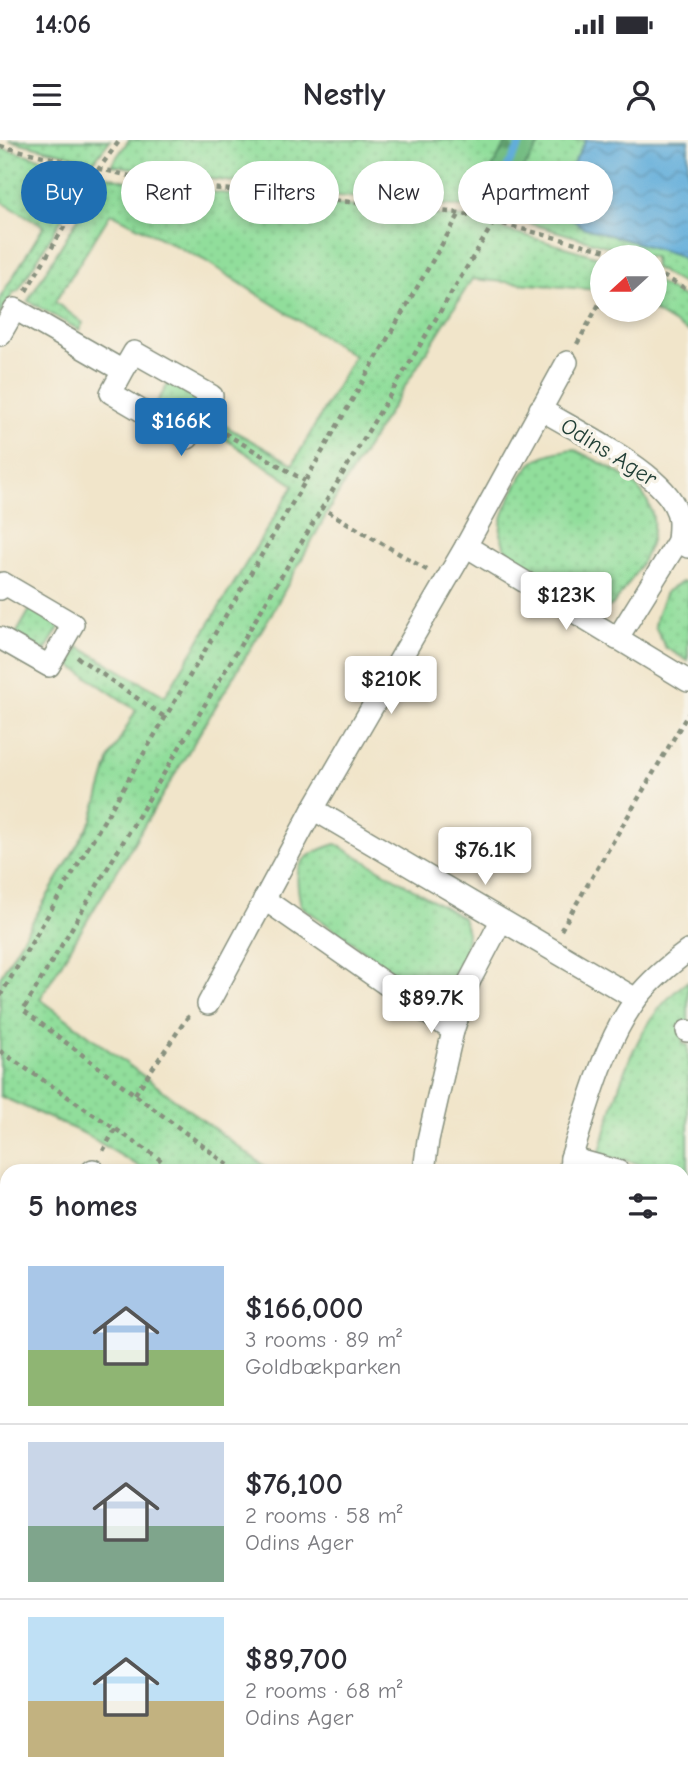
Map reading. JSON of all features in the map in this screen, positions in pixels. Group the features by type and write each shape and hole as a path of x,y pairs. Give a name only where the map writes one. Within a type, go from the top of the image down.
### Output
{"street":[{"path":"0,335 15,309 123,371"},
{"path":"134,352 212,396 188,438 111,393 123,371 134,352"},
{"name":"Odins Ager","path":"208,1004 313,809 466,546 567,362"},
{"name":"Odins Ager","path":"540,409 647,474 664,488 675,506 683,544 617,639"},
{"path":"466,546 688,681"},
{"path":"0,589 3,583 74,624 49,666 0,638"},
{"path":"313,809 636,999"},
{"path":"264,899 453,1031"},
{"path":"425,1164 453,1031 469,982 501,921"},
{"path":"570,1164 614,1036 636,999 660,973 688,951"}],"path":[{"path":"105,161 120,140"},
{"path":"0,146 61,161"},
{"path":"107,172 161,183 458,213"},
{"path":"0,996 166,718 458,216"},
{"path":"15,309 66,224"},
{"path":"227,1164 23,1010 493,224"},
{"path":"502,224 590,247"},
{"path":"667,278 688,290"},
{"path":"567,362 590,321"},
{"path":"200,418 305,481"},
{"path":"322,508 445,581"},
{"path":"61,646 166,718"},
{"path":"550,949 688,713"},
{"path":"135,1094 187,1018 208,1004"},
{"path":"0,1051 166,1164"}],"green space":[{"path":"8,140 110,140 94,161"},
{"path":"129,140 508,140 496,161 458,161 458,206 444,205 444,161 353,161 353,197 339,196 339,161 229,161 229,181 215,180 215,161 121,161 121,166 111,165"},
{"path":"508,140 542,140 528,161 496,161"},
{"path":"542,140 688,140 688,287 667,275 667,245 602,245 532,224 613,224 613,161 528,161"},
{"path":"0,148 51,161 21,161 21,213 0,201"},
{"path":"107,176 121,179 121,218 111,213 107,219"},
{"path":"215,192 229,194 229,224 339,224 339,205 353,207 353,224 444,224 444,216 458,217 458,224 486,224 590,254 590,289 472,279 339,492 273,611 40,999 262,1164 135,1164 83,1133 0,1096 0,977 92,820 110,758 136,710 70,665 79,647 165,696 294,485 212,430 218,422 293,464 354,356 204,260 133,224 215,224"},
{"path":"40,224 59,224 18,291 14,292 0,314 0,298 44,226"},
{"path":"74,224 104,224 55,302 83,323 79,330 28,301"},
{"path":"667,288 688,300 688,332 667,319"},
{"path":"170,381 198,398 182,424 154,407"},
{"path":"573,449 625,477 641,492 650,507 653,523 652,538 638,570 615,602 603,609 571,596 516,562 507,553 502,538 504,512 526,470 538,459"},
{"path":"682,582 688,582 688,661 665,647 655,626 666,592"},
{"path":"31,608 60,626 45,651 16,634"},
{"path":"336,844 463,918 467,933 466,950 450,983 440,989 418,989 301,906 297,881 300,865 313,854"},
{"path":"688,981 688,1023 682,1023 683,1044 688,1045 688,1164 641,1164 599,1155 629,1060 640,1037 669,998"}],"water":[{"path":"586,140 688,140 688,261 667,252 667,245 644,245 582,227 579,224 613,224 613,161 575,161"}],"waterway":[{"path":"511,161 523,140"}]}
